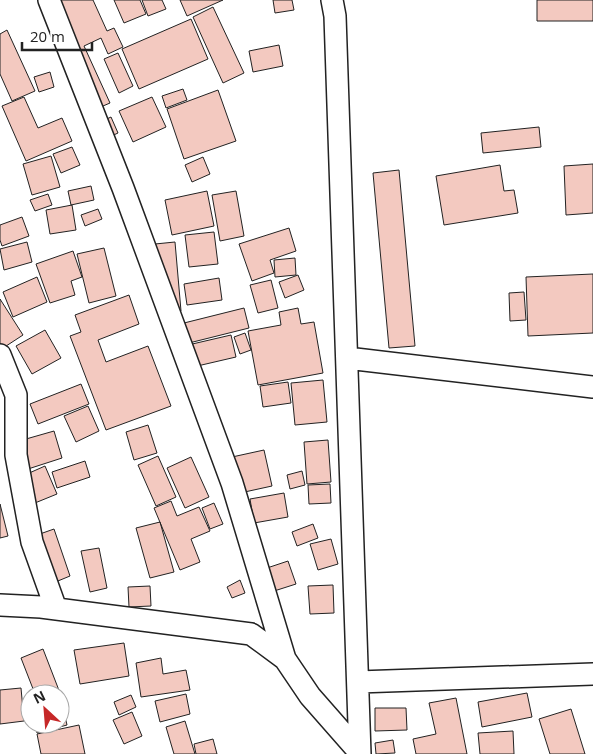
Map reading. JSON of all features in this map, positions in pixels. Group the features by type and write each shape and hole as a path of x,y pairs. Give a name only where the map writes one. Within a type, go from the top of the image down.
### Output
{"street":[{"path":"49,0 126,197 232,483 285,658 310,696 360,753"},
{"path":"332,0 335,16 360,753"},
{"path":"0,355 16,395 16,455 32,542 56,609"},
{"path":"347,358 593,387"},
{"path":"0,605 56,609 251,634 285,658"},
{"path":"358,682 593,674"}],"building":[{"path":"55,0 93,0 107,31 114,28 123,47 108,54 101,38 84,46 110,103 89,112"},
{"path":"114,0 140,0 146,14 124,23"},
{"path":"142,0 162,0 166,9 148,16"},
{"path":"180,0 223,0 187,16"},
{"path":"273,0 292,0 294,10 275,13"},
{"path":"537,0 593,0 593,21 537,21"},
{"path":"213,7 244,73 223,83 193,17"},
{"path":"191,19 208,59 139,89 122,49"},
{"path":"7,30 35,91 12,101 0,74 0,34"},
{"path":"279,45 283,66 253,72 249,51"},
{"path":"118,53 133,86 119,93 104,59"},
{"path":"50,72 54,87 39,92 34,77"},
{"path":"183,89 187,100 166,108 162,96"},
{"path":"218,90 236,141 184,159 167,109"},
{"path":"24,97 38,128 62,118 72,141 26,161 2,106"},
{"path":"152,97 166,127 133,142 119,111"},
{"path":"111,117 118,133 105,139 98,123"},
{"path":"539,127 541,147 483,153 481,133"},
{"path":"72,147 80,165 61,173 53,154"},
{"path":"51,156 60,187 32,195 23,164"},
{"path":"203,157 210,174 192,182 185,165"},
{"path":"593,164 593,213 566,215 564,166"},
{"path":"500,165 504,191 514,190 518,213 444,225 436,176"},
{"path":"399,170 415,346 389,348 373,173"},
{"path":"91,186 94,200 71,205 68,191"},
{"path":"207,191 214,226 172,235 165,200"},
{"path":"236,191 244,236 220,241 212,195"},
{"path":"48,194 52,205 35,211 30,200"},
{"path":"72,205 76,230 50,234 46,210"},
{"path":"98,209 102,219 85,226 81,215"},
{"path":"22,217 29,236 2,246 0,225"},
{"path":"289,228 296,251 270,260 274,273 252,281 239,244"},
{"path":"214,232 218,264 189,267 185,235"},
{"path":"27,242 32,262 4,270 0,249"},
{"path":"175,242 181,311 161,313 155,244"},
{"path":"104,248 116,296 89,303 77,254"},
{"path":"73,251 82,277 71,281 75,295 50,303 36,264"},
{"path":"295,258 296,275 275,277 274,260"},
{"path":"593,274 593,333 528,336 526,277"},
{"path":"298,275 304,290 285,298 279,282"},
{"path":"37,277 47,302 13,317 3,292"},
{"path":"219,278 222,300 187,305 184,284"},
{"path":"271,280 278,308 258,313 250,285"},
{"path":"524,292 526,320 510,321 509,293"},
{"path":"129,295 139,324 98,340 106,362 148,346 171,406 106,430 70,336 81,332 75,315"},
{"path":"0,299 23,335 0,350"},
{"path":"244,308 249,328 177,346 172,326"},
{"path":"298,308 301,324 314,322 323,373 258,385 248,331 281,325 279,312"},
{"path":"45,330 61,358 32,374 16,346"},
{"path":"245,333 251,350 240,354 234,337"},
{"path":"231,335 236,357 193,367 188,345"},
{"path":"323,380 327,422 295,425 291,383"},
{"path":"288,382 291,403 263,407 260,386"},
{"path":"81,384 89,404 38,424 30,404"},
{"path":"88,406 99,431 76,442 64,416"},
{"path":"148,425 157,453 134,460 126,432"},
{"path":"54,431 62,458 28,469 19,441"},
{"path":"328,440 331,482 307,484 304,442"},
{"path":"264,450 272,486 240,493 232,457"},
{"path":"158,456 176,497 156,506 138,465"},
{"path":"191,457 209,497 185,508 167,468"},
{"path":"85,461 90,477 57,488 52,472"},
{"path":"45,466 57,494 30,505 18,478"},
{"path":"302,471 305,485 290,489 287,475"},
{"path":"330,484 331,503 309,504 308,485"},
{"path":"284,493 288,517 254,523 250,499"},
{"path":"171,501 177,516 199,507 210,531 191,539 200,562 180,570 154,508"},
{"path":"214,503 223,524 210,529 202,508"},
{"path":"0,504 8,536 0,538"},
{"path":"160,522 174,572 150,578 136,528"},
{"path":"313,524 318,538 297,546 292,532"},
{"path":"54,529 70,576 53,583 37,535"},
{"path":"331,539 338,564 318,570 310,544"},
{"path":"99,548 107,588 90,592 81,551"},
{"path":"288,561 296,584 271,592 264,569"},
{"path":"240,580 245,593 232,598 227,587"},
{"path":"333,585 334,613 310,614 308,586"},
{"path":"150,586 151,606 129,607 128,587"},
{"path":"124,643 129,676 80,684 74,650"},
{"path":"43,649 57,684 31,684 21,658"},
{"path":"161,658 163,674 186,670 190,690 141,697 136,663"},
{"path":"20,688 20,722 0,724 0,690"},
{"path":"527,693 532,717 482,727 478,702"},
{"path":"186,694 190,714 160,722 155,701"},
{"path":"131,695 136,707 119,715 114,702"},
{"path":"456,698 467,754 416,754 413,739 436,734 429,703"},
{"path":"375,708 406,708 407,730 375,731"},
{"path":"571,709 585,754 550,754 539,719"},
{"path":"132,712 142,736 124,744 113,720"},
{"path":"185,721 195,754 174,754 166,727"},
{"path":"79,725 85,754 41,754 37,734 70,734 70,727"},
{"path":"513,731 514,754 480,754 478,733"},
{"path":"213,739 217,754 196,754 194,744"},
{"path":"393,740 395,753 376,754 375,743"}]}
